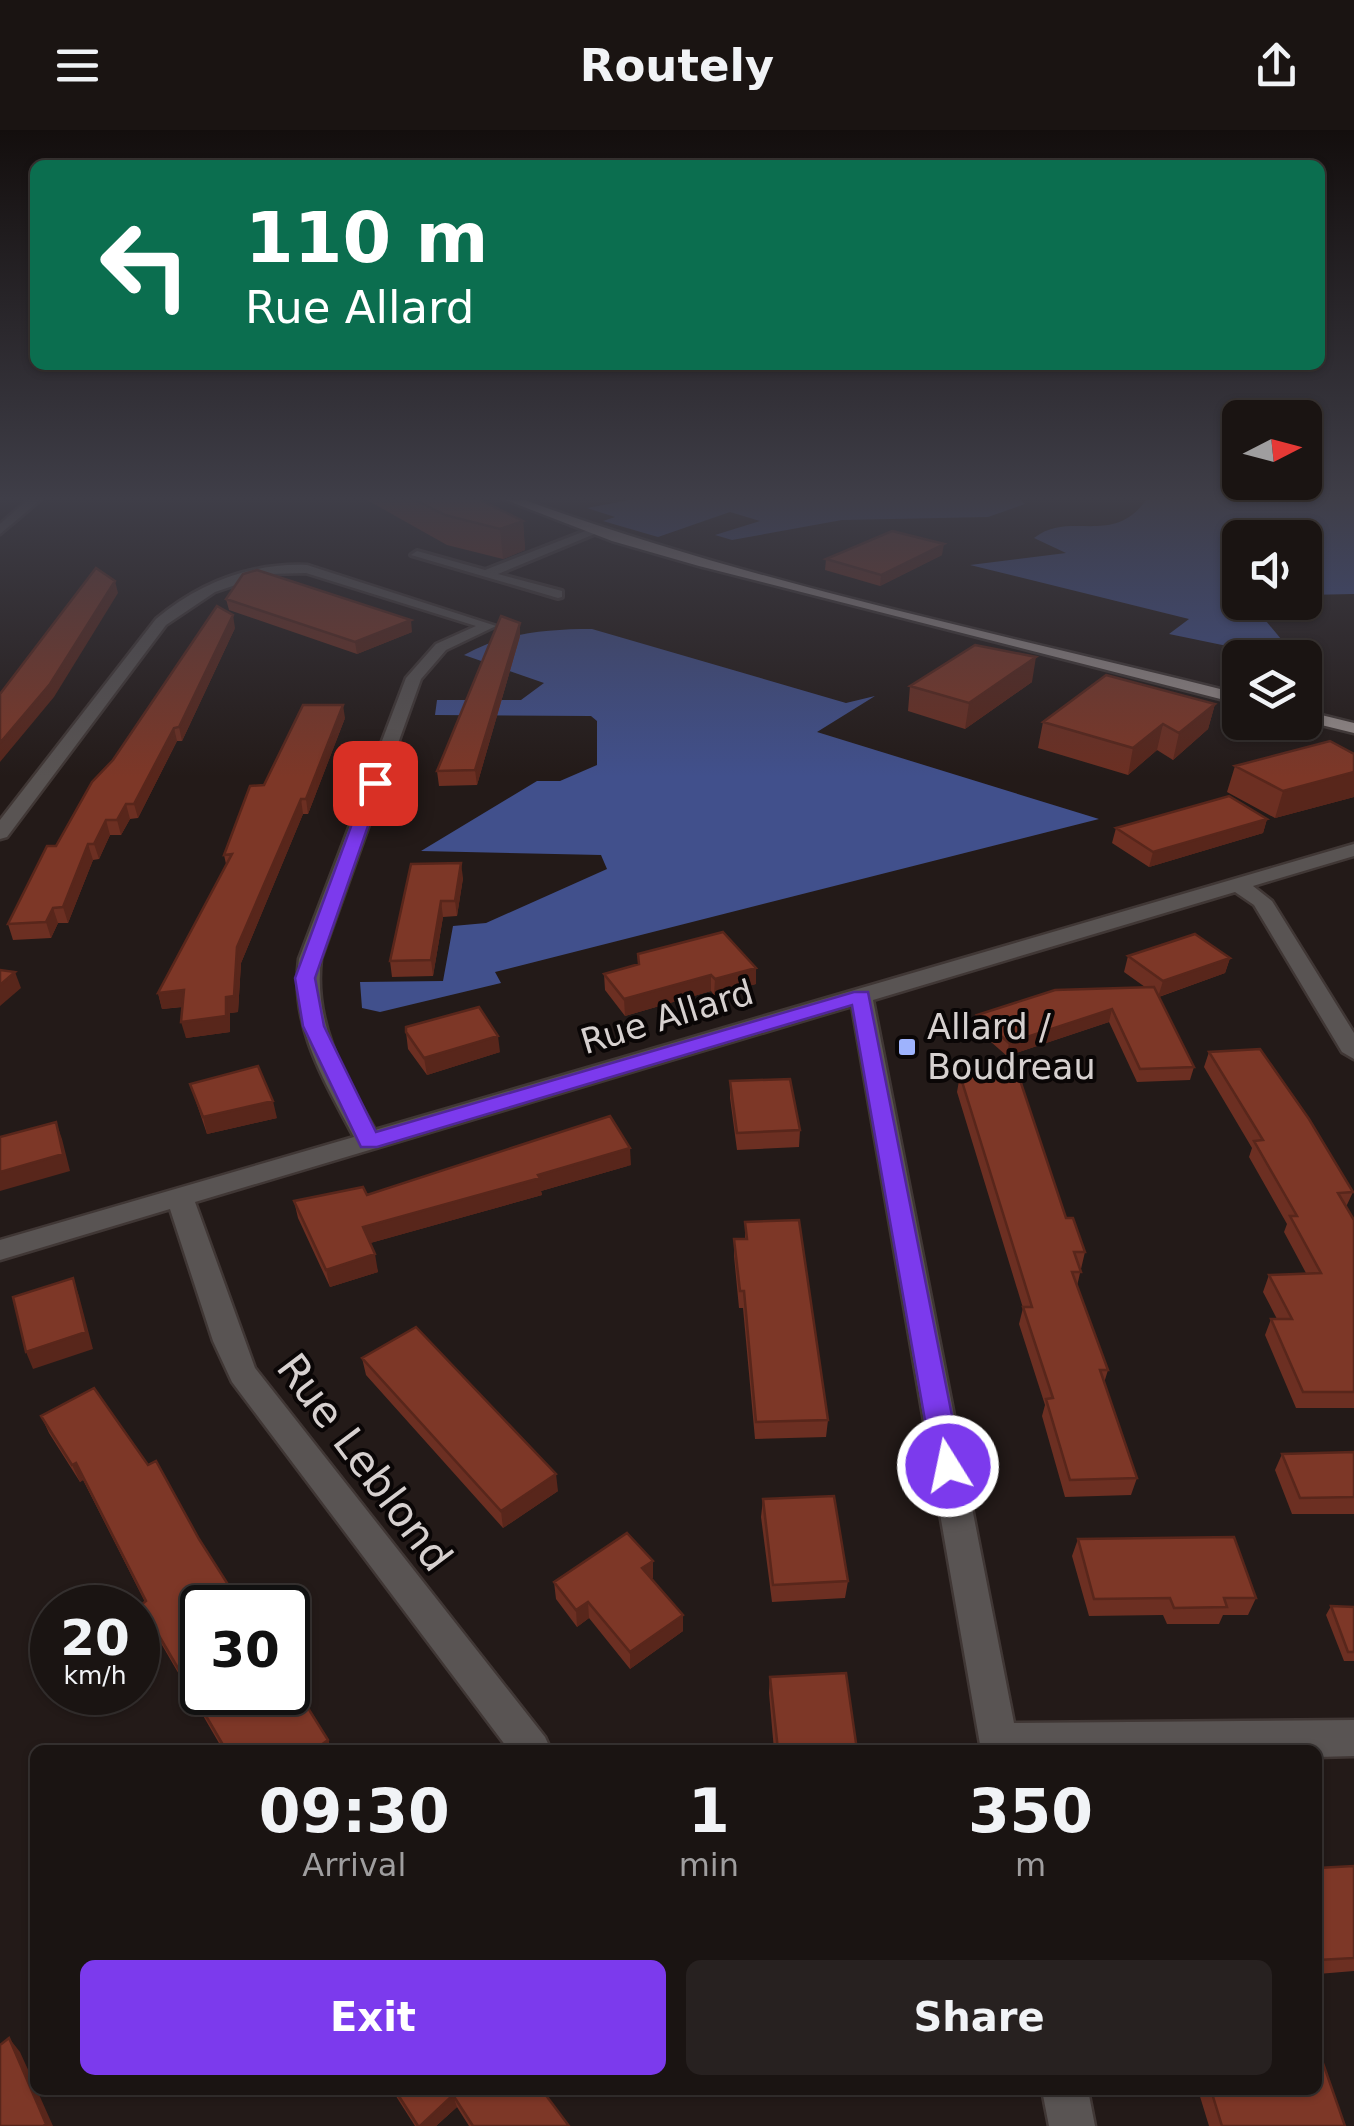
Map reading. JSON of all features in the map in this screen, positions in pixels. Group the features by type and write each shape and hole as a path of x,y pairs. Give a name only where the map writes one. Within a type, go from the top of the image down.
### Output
{"main road":[{"path":"808,590 1222,694"},
{"path":"1322,720 1354,728"}],"street":[{"path":"0,833 168,615 208,590"},
{"path":"369,1142 313,1026 306,1000 310,959 414,678 441,647 489,626 376,590"},
{"name":"Rue Allard","path":"0,1250 1354,850"},
{"path":"1238,884 1262,902 1354,1052"},
{"path":"861,996 999,1745 1354,1738"},
{"name":"Rue Leblond","path":"180,1198 228,1342 243,1374 528,1745"},
{"path":"1066,2095 1072,2126"}],"lane":[{"path":"544,590 558,594"}],"shaded area":[{"path":"1072,590 1222,590 1222,620 1265,620 1282,640 1222,640 1222,645 1169,634 1189,619"},
{"path":"1322,590 1354,590 1354,594 1322,595"},
{"path":"592,629 846,703 875,696 817,732 1099,819 495,972 501,983 380,1012 362,1008 360,982 443,981 453,926 486,923 607,869 601,855 421,851 537,781 560,781 597,765 597,721 591,716 435,715 437,700 521,700 544,683 464,655 526,634"}],"building":[{"path":"79,590 109,590 50,684 0,743 0,694"},
{"path":"232,590 319,590 411,620 355,642 226,599"},
{"path":"217,606 233,615 179,727 174,728 134,804 126,804 117,820 106,820 94,844 88,844 63,907 53,908 46,922 8,924 47,846 56,846 92,782 113,760"},
{"path":"501,616 520,623 475,770 437,771"},
{"path":"975,645 1036,657 969,703 910,686"},
{"path":"1106,675 1215,704 1179,733 1163,724 1133,748 1043,722"},
{"path":"303,705 343,705 306,799 301,799 237,947 234,996 226,997 226,1016 181,1022 184,990 158,993 232,854 224,855 250,786 264,785"},
{"path":"1330,741 1354,754 1354,772 1283,791 1235,766"},
{"path":"1229,796 1267,819 1153,852 1116,828"},
{"path":"461,863 455,901 441,901 431,960 390,961 411,864"},
{"path":"723,932 756,968 715,979 711,975 624,999 604,974 639,964 638,954"},
{"path":"1195,934 1230,958 1163,981 1128,956"},
{"path":"0,970 15,972 0,985"},
{"path":"1154,987 1194,1067 1140,1069 1112,1009 1009,1043 977,1015 1055,990"},
{"path":"479,1007 498,1036 424,1058 406,1032 406,1027"},
{"path":"1260,1049 1353,1192 1338,1193 1354,1220 1354,1392 1303,1392 1271,1319 1292,1319 1269,1275 1321,1273 1290,1216 1297,1216 1254,1141 1263,1140 1209,1052"},
{"path":"258,1066 273,1101 203,1117 190,1084"},
{"path":"1018,1074 1066,1218 1073,1218 1085,1252 1074,1252 1081,1272 1072,1272 1108,1370 1100,1370 1137,1478 1070,1480 1046,1399 1053,1398 1023,1307 1032,1307 960,1075"},
{"path":"790,1079 800,1130 737,1133 730,1081"},
{"path":"610,1116 630,1148 538,1175 540,1178 363,1227 375,1254 326,1270 294,1201 363,1187 367,1195"},
{"path":"56,1122 63,1154 0,1172 0,1137"},
{"path":"799,1220 828,1420 756,1422 744,1291 740,1291 734,1239 747,1239 745,1222"},
{"path":"73,1278 86,1332 26,1352 13,1297"},
{"path":"416,1327 556,1474 501,1511 362,1358"},
{"path":"94,1388 148,1465 156,1461 228,1585 180,1585 180,1672 160,1637 160,1585 138,1585 76,1463 72,1465 41,1416"},
{"path":"1354,1452 1354,1497 1300,1498 1282,1454"},
{"path":"834,1496 848,1581 773,1585 763,1499"},
{"path":"627,1533 653,1561 642,1568 683,1615 630,1652 588,1602 576,1610 554,1582"},
{"path":"1234,1537 1256,1598 1224,1598 1227,1607 1174,1608 1170,1598 1094,1599 1078,1539"},
{"path":"1331,1606 1354,1607 1354,1652 1348,1652"},
{"path":"846,1673 856,1745 777,1745 770,1677"},
{"path":"310,1711 328,1740 321,1745 223,1745 205,1715 310,1715"},
{"path":"1354,1866 1354,1958 1322,1960 1322,1868"},
{"path":"9,2038 30,2095 34,2095 46,2124 43,2126 0,2126 0,2045"},
{"path":"1322,2060 1345,2126 1222,2126 1213,2095 1322,2095"},
{"path":"398,2095 453,2095 420,2126"},
{"path":"453,2095 546,2095 569,2126 473,2126"}],"place":[{"name":"Allard / Boudreau","path":"907,1047"}],"route":[{"path":"375,783 305,978 313,1026 369,1142 861,996 948,1466"}]}
